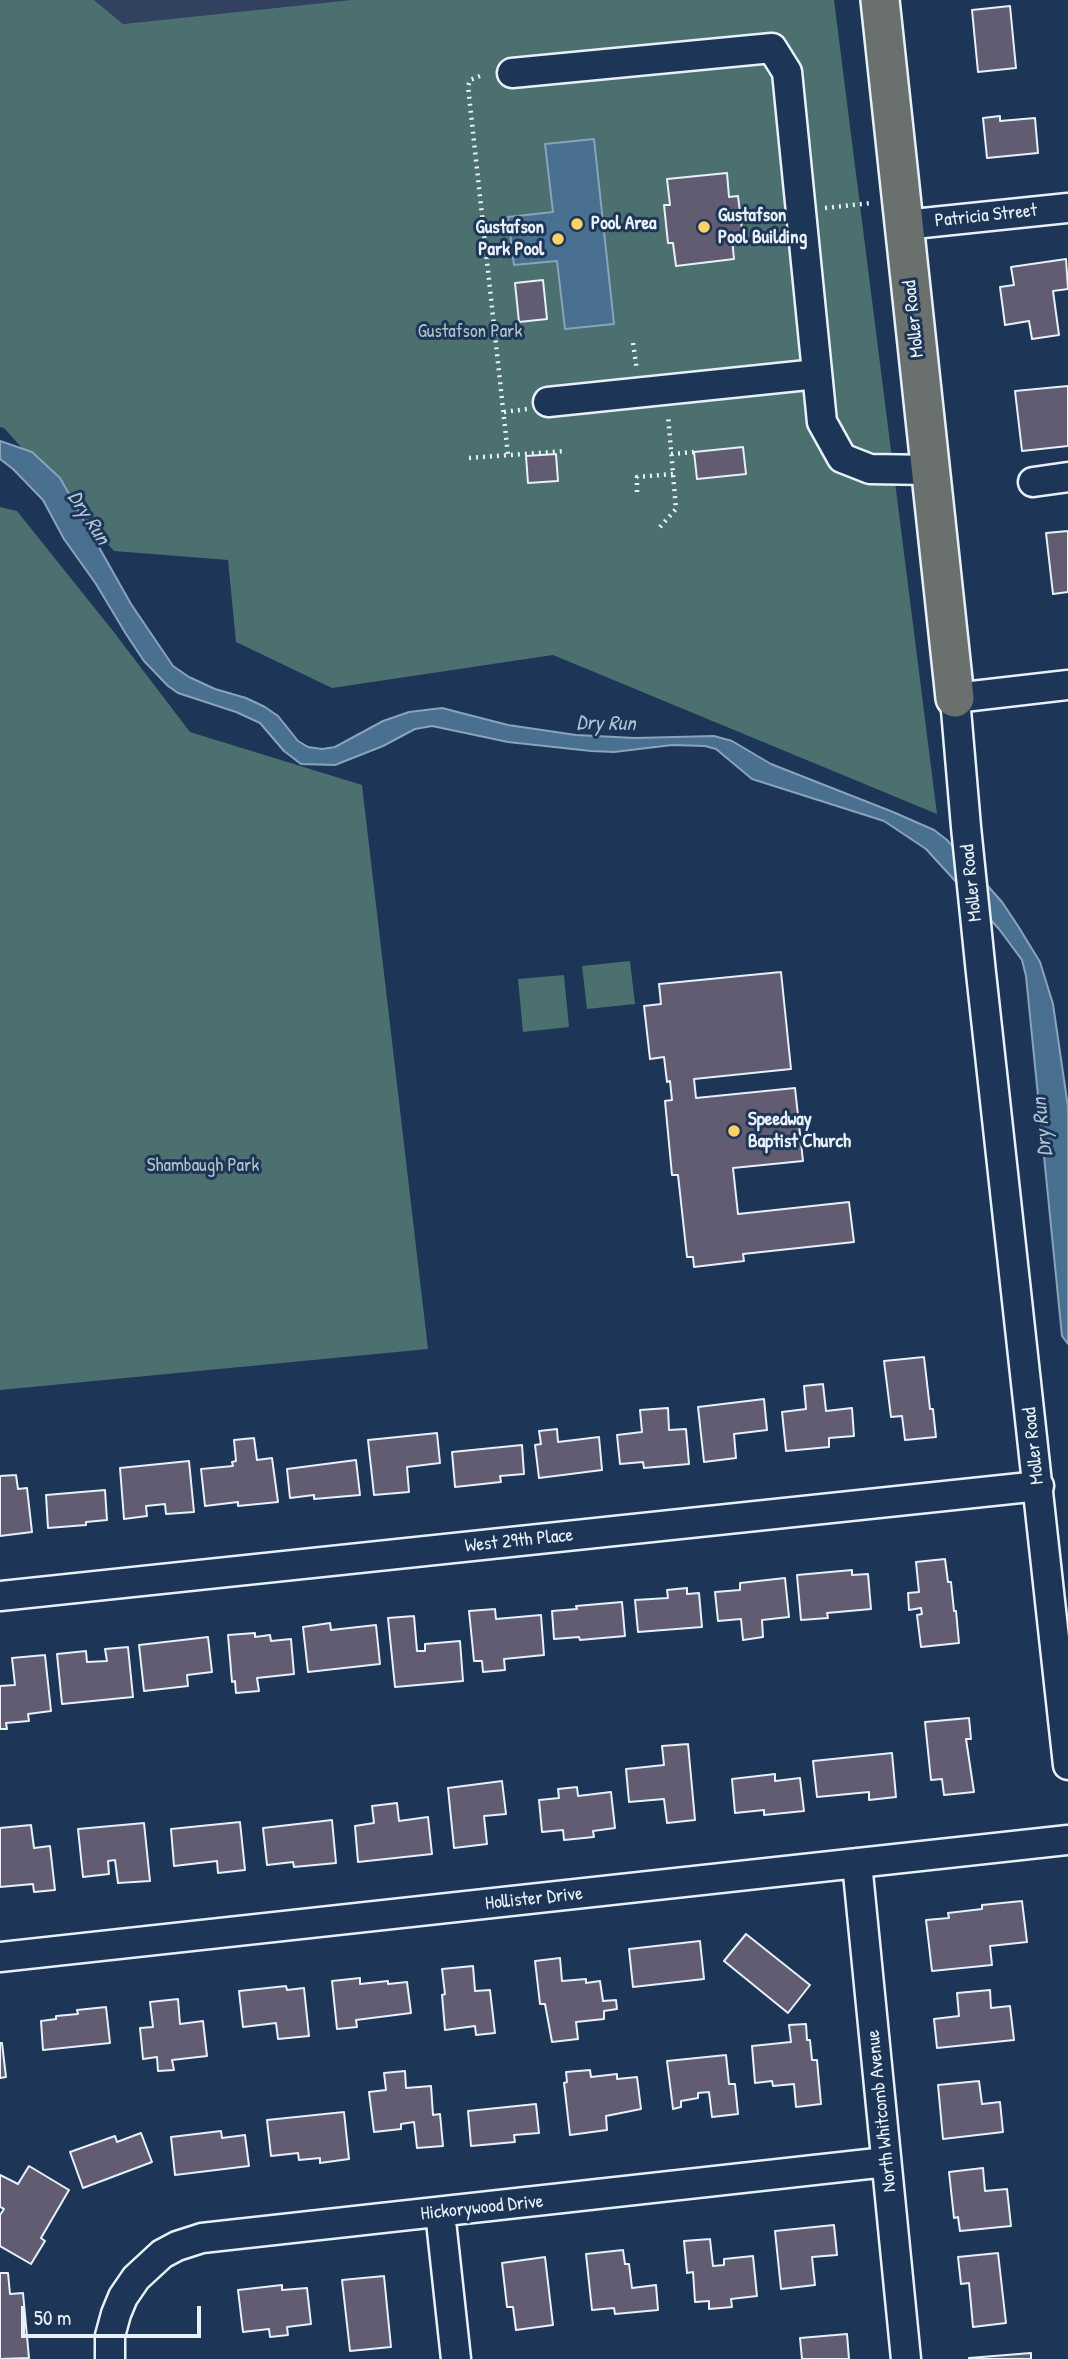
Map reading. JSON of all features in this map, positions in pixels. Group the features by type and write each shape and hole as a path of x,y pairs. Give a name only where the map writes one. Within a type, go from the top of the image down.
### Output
{"main road":[{"name":"Moller Road","path":"880,0 956,698"}],"street":[{"path":"512,73 772,48 787,72 822,422 842,457 870,469 930,470"},
{"name":"Patricia Street","path":"904,225 1068,208"},
{"path":"548,402 817,374"},
{"path":"1033,482 1068,477"},
{"path":"956,698 1068,685"},
{"name":"Moller Road","path":"956,698 981,973 1068,1765"},
{"name":"West 29th Place","path":"0,1596 1039,1486"},
{"name":"Hollister Drive","path":"0,1957 1068,1840"},
{"name":"North Whitcomb Avenue","path":"857,1863 906,2359"},
{"name":"Hickorywood Drive","path":"110,2359 110,2336 114,2320 123,2297 135,2278 177,2246 202,2238 887,2162"},
{"path":"440,2212 456,2359"}],"path":[{"path":"480,76 470,80 468,86 508,455"},
{"path":"660,527 676,509 666,390"},
{"path":"469,458 565,451"},
{"path":"671,454 694,452"},
{"path":"637,492 637,477 673,474"}],"shaded area":[{"path":"94,0 351,0 122,24"}],"green space":[{"name":"Gustafson Park","path":"0,0 94,0 123,24 351,0 834,0 937,814 553,655 332,688 236,642 228,560 114,551 4,428 0,427"},
{"name":"Shambaugh Park","path":"0,507 17,511 190,732 362,785 428,1349 0,1390"},
{"path":"630,961 635,1004 587,1009 582,966"},
{"path":"564,975 569,1027 523,1032 518,979"}],"water":[{"name":"Gustafson Park Pool","path":"594,139 614,324 565,329 557,261 514,265 508,217 553,212 545,144"},
{"name":"Dry Run","path":"0,441 32,452 60,478 131,604 173,666 215,689 265,707 278,716 298,741 308,747 335,747 383,721 409,712 442,708 508,725 576,735 635,738 714,736 732,741 771,764 934,830 947,840 1002,902 1018,926 1040,962 1053,1004 1068,1107 1068,1344 1062,1336 1026,976 1022,960 999,929 926,849 884,821 752,779 716,749 705,746 672,745 614,752 591,751 508,742 432,726 415,729 383,746 335,765 301,764 284,751 260,723 178,693 144,661 64,539 43,500 0,459"}],"building":[{"path":"1010,6 1016,68 978,72 972,10"},
{"path":"1000,116 1000,121 1035,118 1038,153 987,158 983,118"},
{"name":"Gustafson Pool Building","path":"727,173 729,197 738,196 743,238 732,239 734,259 676,266 673,243 668,243 664,205 670,205 667,179"},
{"path":"1066,259 1068,289 1053,291 1059,335 1032,339 1029,321 1005,325 1000,287 1014,285 1011,267"},
{"path":"543,280 547,319 519,322 515,283"},
{"path":"1068,386 1068,446 1022,451 1015,391"},
{"path":"743,447 746,474 697,479 694,452"},
{"path":"556,454 558,481 528,483 526,456"},
{"path":"1068,531 1068,592 1053,594 1046,533"},
{"name":"Speedway Baptist Church","path":"781,972 791,1069 694,1079 696,1098 795,1088 803,1161 733,1168 738,1214 849,1202 854,1242 743,1254 744,1261 694,1267 693,1257 687,1257 678,1175 672,1175 665,1101 672,1100 670,1081 667,1082 664,1057 650,1059 644,1006 661,1004 659,984"},
{"path":"924,1357 936,1437 905,1440 902,1416 891,1417 884,1361"},
{"path":"823,1384 826,1411 852,1408 854,1436 829,1438 829,1447 786,1451 782,1412 806,1409 804,1386"},
{"path":"764,1399 767,1430 734,1434 736,1458 704,1462 698,1407"},
{"path":"668,1408 669,1430 686,1429 689,1464 644,1468 643,1462 620,1464 617,1435 642,1432 640,1410"},
{"path":"557,1429 558,1442 599,1437 602,1470 539,1478 535,1445 541,1444 539,1431"},
{"path":"437,1433 440,1463 407,1467 409,1492 374,1495 368,1440"},
{"path":"254,1438 257,1460 272,1458 278,1502 238,1506 238,1502 205,1506 201,1469 233,1466 232,1462 236,1461 234,1440"},
{"path":"522,1445 524,1474 500,1476 501,1482 455,1487 452,1452"},
{"path":"356,1460 360,1495 290,1498 287,1469"},
{"path":"189,1461 194,1512 166,1514 165,1504 146,1506 147,1516 124,1519 120,1468"},
{"path":"16,1475 18,1489 27,1488 32,1532 0,1536 0,1476"},
{"path":"105,1490 107,1520 86,1522 86,1525 48,1528 46,1495"},
{"path":"945,1559 956,1611 959,1643 921,1647 917,1615 922,1614 921,1608 909,1610 908,1593 919,1592 916,1562"},
{"path":"852,1570 852,1575 868,1574 871,1609 827,1613 828,1618 801,1620 797,1575"},
{"path":"785,1578 789,1617 762,1620 763,1637 743,1640 741,1619 718,1621 715,1592 740,1590 740,1583"},
{"path":"687,1588 687,1594 699,1593 702,1627 638,1632 635,1600 668,1598 667,1590"},
{"path":"622,1602 625,1636 554,1639 552,1611"},
{"path":"495,1609 496,1619 541,1615 544,1655 504,1659 505,1670 483,1672 482,1661 474,1661 469,1611"},
{"path":"414,1616 417,1651 425,1651 425,1644 460,1641 463,1681 395,1687 388,1618"},
{"path":"330,1623 331,1630 376,1625 380,1664 308,1672 303,1627"},
{"path":"255,1633 255,1637 270,1635 271,1641 291,1639 294,1674 257,1678 259,1691 236,1693 235,1681 232,1682 228,1635"},
{"path":"208,1637 212,1672 187,1675 188,1686 144,1691 139,1645"},
{"path":"128,1647 133,1697 62,1704 57,1654 86,1651 87,1662 107,1661 105,1649"},
{"path":"45,1655 51,1711 28,1714 29,1721 6,1723 7,1729 0,1729 0,1686 15,1685 12,1658"},
{"path":"969,1718 971,1739 966,1739 974,1792 944,1795 942,1779 931,1780 925,1722"},
{"path":"688,1744 695,1820 667,1823 664,1799 629,1802 626,1769 664,1765 662,1746"},
{"path":"892,1753 896,1797 869,1800 869,1792 817,1797 813,1761"},
{"path":"775,1774 775,1781 800,1778 804,1811 764,1815 764,1810 735,1813 732,1779"},
{"path":"502,1781 506,1814 484,1816 487,1844 454,1848 448,1788"},
{"path":"577,1787 578,1796 611,1792 615,1828 593,1831 594,1837 564,1840 563,1830 542,1832 539,1800 559,1798 558,1789"},
{"path":"397,1803 399,1821 428,1817 432,1854 358,1862 355,1826 374,1823 372,1806"},
{"path":"332,1820 336,1863 294,1867 293,1862 267,1865 263,1828"},
{"path":"240,1822 245,1870 218,1873 217,1861 174,1866 171,1829"},
{"path":"144,1823 150,1881 118,1883 115,1860 108,1861 109,1874 83,1877 78,1829"},
{"path":"31,1825 34,1848 50,1846 55,1890 34,1892 33,1884 0,1887 0,1828"},
{"path":"1022,1901 1027,1942 990,1946 992,1965 932,1971 926,1920 949,1918 948,1913 982,1909 982,1905"},
{"path":"746,1934 810,1985 788,2013 724,1961"},
{"path":"700,1941 704,1979 633,1987 629,1949"},
{"path":"560,1958 562,1981 600,1981 603,2001 616,2000 617,2009 604,2011 604,2019 576,2022 578,2039 552,2042 545,2004 540,2004 535,1961"},
{"path":"473,1966 475,1991 490,1990 495,2033 476,2035 475,2026 445,2030 442,1969"},
{"path":"360,1978 360,1984 407,1982 411,2013 356,2020 357,2027 337,2029 332,1981"},
{"path":"286,1986 287,1990 304,1988 309,2036 278,2039 276,2023 243,2027 239,1991"},
{"path":"990,1990 991,2008 1010,2006 1014,2040 937,2048 934,2019 959,2016 957,1993"},
{"path":"178,1999 180,2024 203,2021 207,2056 172,2060 174,2070 158,2071 157,2057 143,2059 140,2028 153,2027 150,2002"},
{"path":"106,2007 110,2043 43,2050 41,2021 56,2019 56,2016 78,2014 77,2010"},
{"path":"806,2024 812,2060 817,2060 821,2104 796,2107 794,2084 773,2086 772,2081 755,2083 752,2046 791,2042 789,2025"},
{"path":"0,2043 6,2077 0,2078"},
{"path":"726,2055 729,2084 735,2084 738,2114 712,2117 709,2092 698,2093 698,2098 681,2101 681,2107 673,2109 667,2061"},
{"path":"590,2070 591,2077 617,2074 617,2079 637,2077 641,2109 606,2116 607,2130 570,2135 564,2083 567,2082 566,2072"},
{"path":"405,2071 406,2088 431,2086 433,2115 440,2114 443,2146 417,2148 414,2122 401,2124 401,2129 374,2132 369,2092 386,2090 384,2073"},
{"path":"979,2081 982,2104 1000,2102 1003,2132 943,2139 938,2085"},
{"path":"536,2104 539,2133 514,2135 515,2142 471,2146 468,2111"},
{"path":"344,2112 349,2159 320,2163 320,2158 299,2160 298,2153 271,2156 267,2120"},
{"path":"221,2131 222,2138 245,2135 249,2166 175,2175 171,2137"},
{"path":"141,2133 152,2162 83,2188 70,2152 115,2136 117,2142"},
{"path":"29,2166 69,2190 41,2238 45,2241 31,2264 0,2246 0,2215 4,2209 0,2207 0,2175 18,2184"},
{"path":"983,2168 985,2191 1007,2189 1011,2226 960,2231 958,2217 954,2218 949,2172"},
{"path":"834,2225 837,2255 812,2257 815,2285 781,2289 775,2231"},
{"path":"710,2239 713,2266 724,2265 724,2259 753,2256 757,2296 731,2299 732,2307 709,2309 709,2301 695,2302 693,2272 687,2273 684,2241"},
{"path":"623,2250 625,2264 629,2264 632,2288 656,2285 658,2310 615,2314 614,2308 592,2310 586,2254"},
{"path":"998,2253 1006,2323 973,2327 969,2283 961,2284 958,2257"},
{"path":"545,2257 553,2325 516,2330 513,2307 507,2307 502,2263"},
{"path":"0,2273 8,2273 10,2294 23,2293 29,2358 0,2359"},
{"path":"384,2276 391,2347 350,2351 342,2280"},
{"path":"282,2285 282,2290 307,2288 311,2324 287,2327 288,2335 270,2337 269,2329 243,2332 238,2290"},
{"path":"847,2334 849,2359 802,2359 800,2338"},
{"path":"1031,2353 1031,2359 969,2359 969,2358"}],"place":[{"name":"Pool Area","path":"577,224"},
{"name":"Gustafson Pool Building","path":"704,227"},
{"name":"Gustafson Park Pool","path":"558,239"},
{"name":"Speedway Baptist Church","path":"734,1131"}]}
